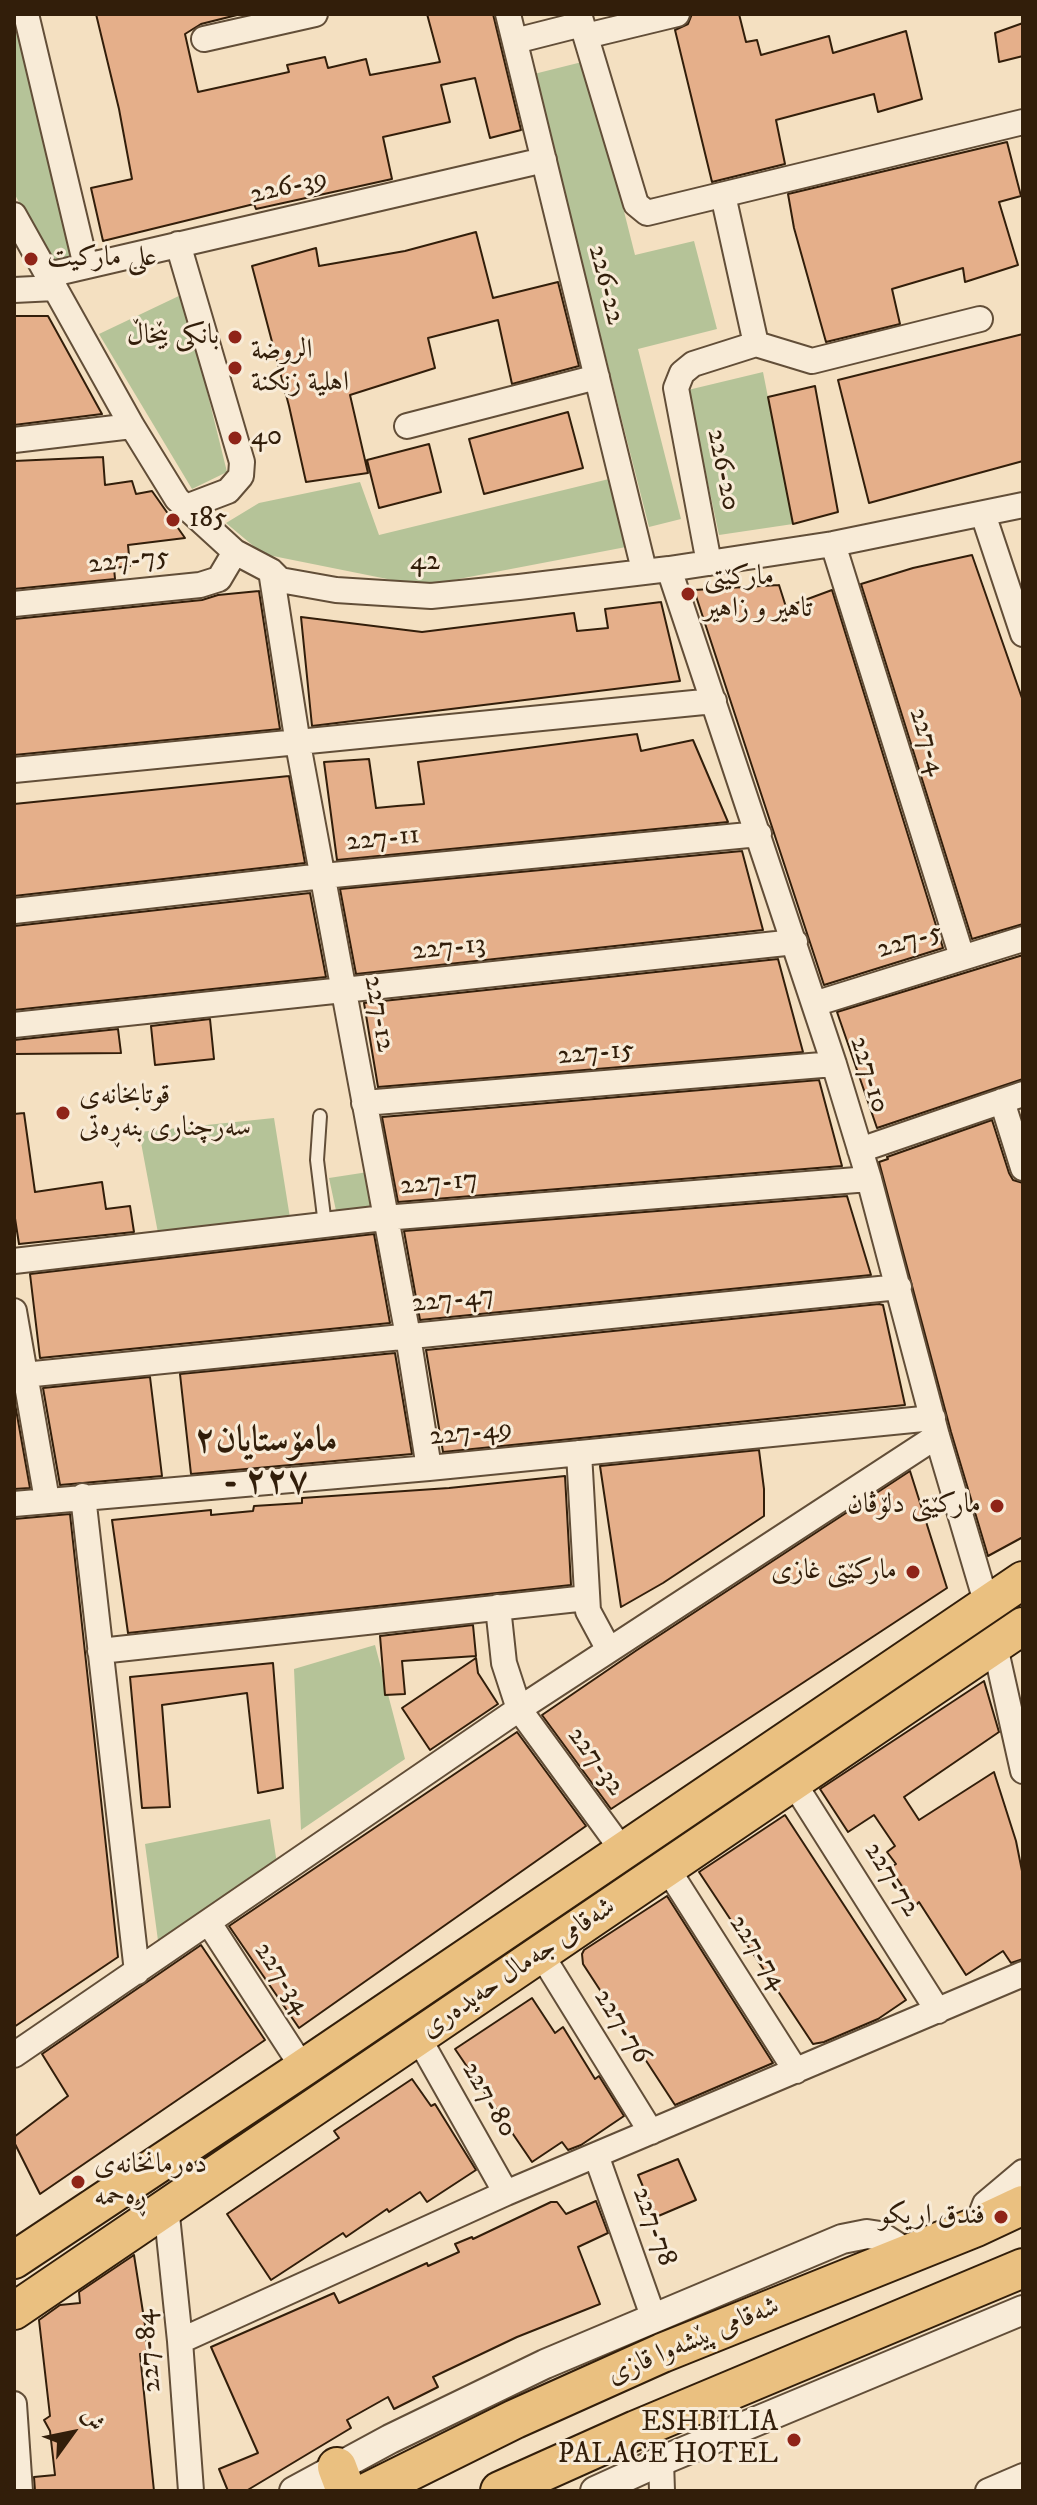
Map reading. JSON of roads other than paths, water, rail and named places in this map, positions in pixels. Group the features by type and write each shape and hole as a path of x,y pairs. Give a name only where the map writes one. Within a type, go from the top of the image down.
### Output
{"highway":[{"name":"شەقامی پێشەوا قازی","path":"370,2491 515,2419 662,2353 976,2227 1023,2205"},
{"name":"شەقامی پێشەوا قازی","path":"500,2491 636,2430 1023,2268"}],"main road":[{"name":"شەقامی جەمال حەیدەری","path":"14,2260 1023,1580"},
{"name":"شەقامی جەمال حەیدەری","path":"14,2311 1009,1636"},
{"path":"711,1792 733,1824"}],"street":[{"path":"26,14 86,266"},
{"path":"204,39 315,14"},
{"name":"226-22","path":"508,14 644,570"},
{"path":"515,41 582,25 677,14"},
{"path":"582,25 638,208 649,213 1023,122"},
{"name":"226-39","path":"14,290 51,281 86,266 544,160"},
{"path":"723,195 756,344 812,361 980,319"},
{"name":"42","path":"14,215 132,426 177,499 235,552 271,571 280,580 336,590 431,596 669,569 833,544 1023,505"},
{"path":"178,244 242,462 241,476 228,491 186,507"},
{"name":"226-20","path":"709,563 676,388 682,373 693,364 756,344"},
{"path":"407,426 597,377"},
{"path":"14,440 132,426"},
{"path":"983,514 1023,634"},
{"name":"227-4","path":"833,544 962,957"},
{"name":"227-75","path":"14,604 200,585 219,579 235,552"},
{"name":"227-10","path":"669,569 834,1064 987,1605"},
{"name":"227-12","path":"271,571 298,744 408,1336 429,1468"},
{"path":"14,770 714,701"},
{"name":"227-11","path":"14,911 323,876 759,834"},
{"name":"227-5","path":"814,1004 1023,939"},
{"name":"227-13","path":"14,1025 795,942"},
{"name":"227-15","path":"364,1103 834,1064"},
{"path":"860,1150 1012,1097 1023,1168"},
{"name":"227-17","path":"14,1261 384,1218 869,1179"},
{"name":"227-47","path":"20,1376 899,1287"},
{"path":"14,1311 20,1376 47,1500"},
{"path":"14,2055 935,1427"},
{"name":"227-49","path":"14,1504 579,1453 935,1427"},
{"path":"579,1453 588,1611 609,1650"},
{"path":"83,1496 137,1972"},
{"path":"100,1651 587,1598"},
{"name":"227-32","path":"498,1607 504,1663 519,1709 623,1851"},
{"path":"1009,1636 1023,1771"},
{"name":"227-72","path":"793,1782 938,2011"},
{"name":"227-74","path":"667,1868 796,2071"},
{"name":"227-34","path":"209,1923 303,2068"},
{"name":"227-76","path":"541,1954 651,2132"},
{"path":"180,2341 506,2193 1023,1974"},
{"name":"227-80","path":"418,2037 506,2193"},
{"name":"227-78","path":"596,2155 654,2319"},
{"path":"976,2227 985,2204 1023,2172"},
{"name":"227-84","path":"166,2206 191,2491"},
{"path":"294,2491 342,2479 462,2402 854,2235 880,2236 908,2254"},
{"path":"595,2491 1023,2310"},
{"path":"14,2404 20,2491"},
{"path":"661,2461 662,2491"},
{"path":"988,2491 1023,2476"}],"lane":[{"path":"320,1116 317,1160 325,1225"}],"place":[{"name":"علی ماركیت","path":"31,259"},
{"name":"بانکی بێخاڵ","path":"235,337"},
{"name":"الروضة اهلية زنكنة","path":"235,368"},
{"name":"40","path":"235,438"},
{"name":"185","path":"173,520"},
{"name":"ماركێتی تاهیر و زاهیر","path":"688,594"},
{"name":"قوتابخانەی سەرچناری بنەڕەتی","path":"63,1113"},
{"name":"ماركێتی دلۆڤان","path":"997,1506"},
{"name":"ماركێتی غازی","path":"913,1572"},
{"name":"دەرمانخانەی ڕەحمە","path":"78,2182"},
{"name":"فندق اريكو","path":"1001,2217"},
{"name":"ESHBILIA PALACE HOTEL","path":"794,2440"}],"district":[{"name":"مامۆستایان٢ - ٢٢٧","path":"266,1464"}]}
